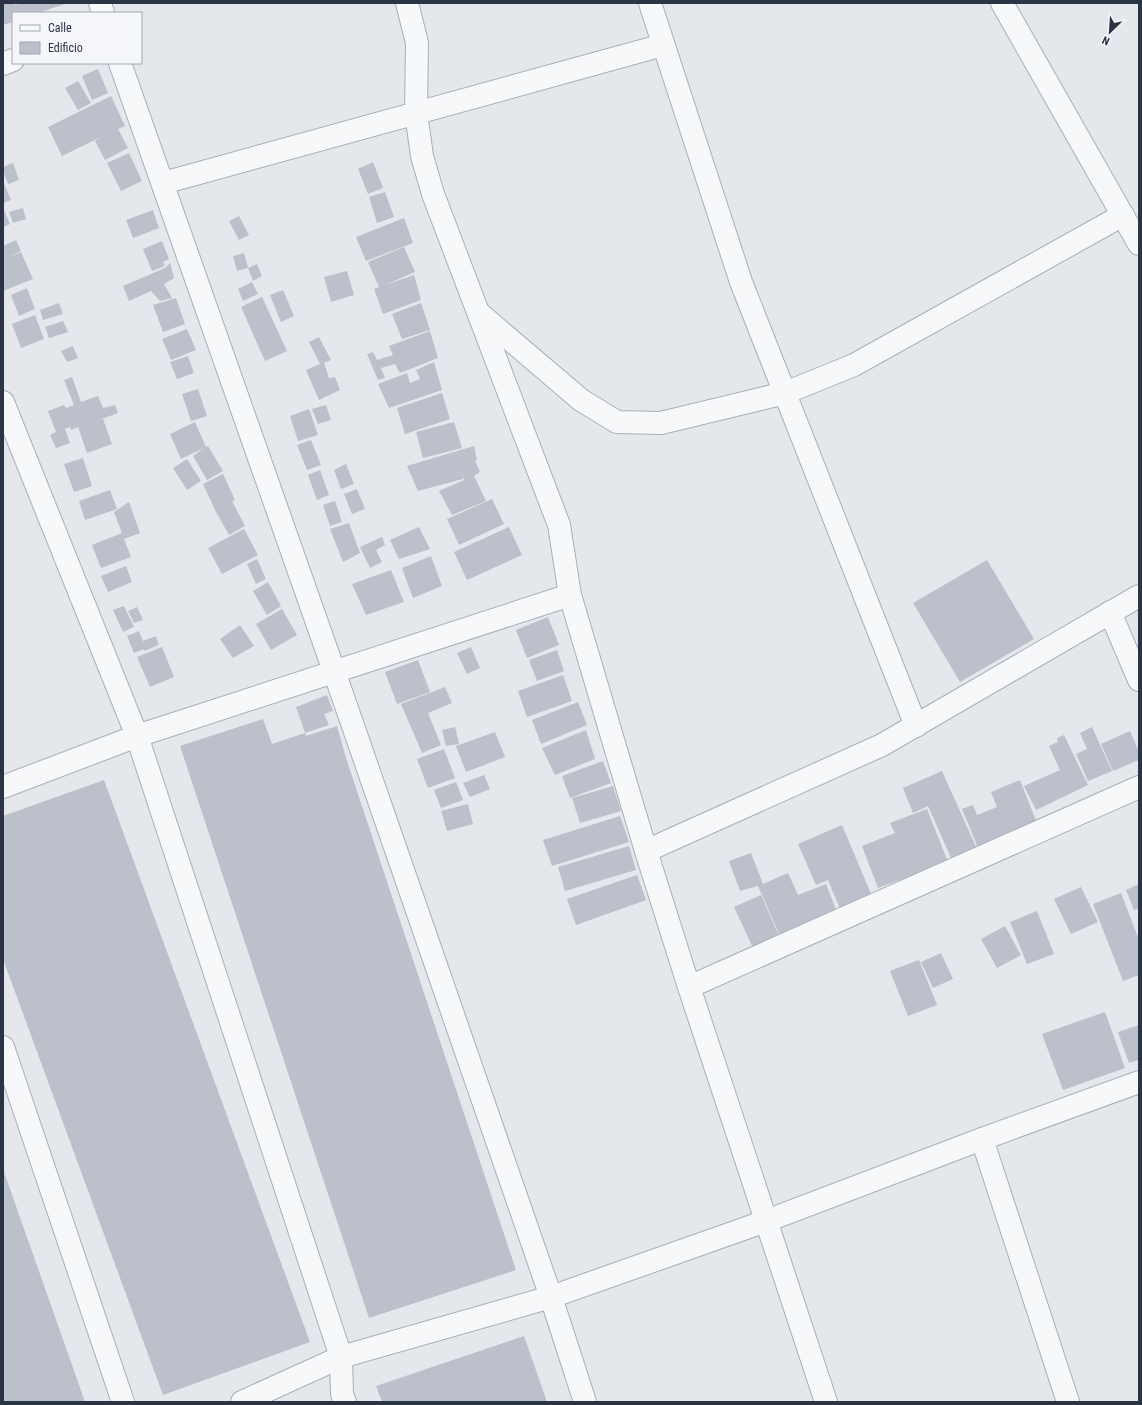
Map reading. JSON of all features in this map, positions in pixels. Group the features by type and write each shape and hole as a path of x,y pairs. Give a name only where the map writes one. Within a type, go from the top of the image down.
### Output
{"street":[{"path":"407,3 417,43 416,112 422,156 433,194 559,525 570,595 646,851 689,987 826,1402"},
{"path":"650,3 741,282 916,726"},
{"path":"1002,3 1139,244"},
{"path":"163,183 663,45"},
{"path":"120,64 334,671 551,1297 585,1402"},
{"path":"478,313 581,400 617,422 661,423 785,393 854,365 1123,216"},
{"path":"3,402 137,736 341,1357 342,1394 345,1402"},
{"path":"3,787 137,736 570,595"},
{"path":"646,851 882,745 1139,596"},
{"path":"1110,612 1139,680"},
{"path":"689,987 1139,787"},
{"path":"3,1046 123,1402"},
{"path":"242,1402 341,1357 551,1297 766,1221 982,1139 1139,1082"},
{"path":"982,1139 1068,1402"}],"building":[{"path":"3,3 14,3 15,5 22,3 68,3 41,12 12,12 12,22 3,25"},
{"path":"98,69 108,93 92,100 82,76"},
{"path":"78,81 91,103 78,110 65,88"},
{"path":"111,96 125,126 118,129 128,148 105,160 95,141 101,137 62,156 48,127"},
{"path":"129,153 142,181 121,191 107,163"},
{"path":"373,162 383,188 368,194 358,169"},
{"path":"13,163 19,180 8,184 3,167"},
{"path":"3,181 11,200 3,203"},
{"path":"385,192 394,217 377,223 369,197"},
{"path":"3,208 10,224 3,227"},
{"path":"23,208 26,219 13,223 9,212"},
{"path":"153,210 159,228 133,238 126,220"},
{"path":"239,216 249,235 239,240 229,221"},
{"path":"404,218 413,243 366,261 356,237"},
{"path":"16,240 21,251 7,258 21,252 33,279 3,291 3,246"},
{"path":"162,241 169,259 163,262 165,266 152,271 143,249"},
{"path":"404,247 415,272 385,285 414,275 421,300 383,314 374,289 379,287 368,262"},
{"path":"244,253 248,268 237,271 233,256"},
{"path":"170,263 174,278 164,284 172,298 160,301 151,291 129,301 123,286 165,268"},
{"path":"257,264 262,276 253,281 248,268"},
{"path":"347,271 354,295 331,302 324,277"},
{"path":"252,282 258,294 243,301 238,289"},
{"path":"27,288 35,309 19,316 11,295"},
{"path":"283,290 294,316 281,322 270,295"},
{"path":"262,297 287,351 265,361 241,307"},
{"path":"176,298 185,324 163,332 153,305"},
{"path":"59,303 63,314 43,320 40,310"},
{"path":"421,303 430,330 402,339 392,314"},
{"path":"35,315 44,339 21,348 12,324"},
{"path":"63,321 68,332 49,338 45,327"},
{"path":"187,329 196,350 171,360 162,339"},
{"path":"430,331 438,358 400,373 395,364 381,368 385,378 378,380 367,354 373,352 377,360 393,355 389,346"},
{"path":"319,337 331,360 324,363 329,378 335,377 340,390 319,400 306,370 320,364 309,342"},
{"path":"73,346 78,358 67,362 61,351"},
{"path":"188,356 194,373 177,379 170,362"},
{"path":"434,362 442,390 389,408 378,384 407,373 410,383 420,379 416,370"},
{"path":"72,377 81,402 98,396 103,408 115,405 118,413 96,421 103,419 112,444 87,453 78,427 71,430 70,427 65,429 70,443 56,448 50,435 56,432 48,411 64,405 66,408 74,405 64,380"},
{"path":"198,389 207,416 191,421 182,394"},
{"path":"442,393 450,419 405,434 397,408"},
{"path":"326,405 331,420 318,424 312,409"},
{"path":"309,409 318,435 298,441 290,416"},
{"path":"195,422 206,447 208,446 223,471 207,480 193,456 204,448 181,459 170,434"},
{"path":"454,422 462,448 423,458 416,432"},
{"path":"311,440 321,465 307,470 297,445"},
{"path":"474,446 477,460 475,460 480,472 474,476 486,501 452,515 439,491 464,480 459,467 463,479 418,491 407,466"},
{"path":"83,458 92,486 74,492 64,464"},
{"path":"187,459 201,481 187,490 173,468"},
{"path":"346,464 354,484 341,489 334,470"},
{"path":"320,470 329,495 317,500 308,475"},
{"path":"223,474 235,500 232,501 245,526 229,535 203,484"},
{"path":"357,489 365,509 352,514 344,494"},
{"path":"110,490 117,509 85,520 79,501"},
{"path":"492,499 504,524 459,545 447,519"},
{"path":"335,501 342,522 330,526 323,505"},
{"path":"129,502 140,533 124,539 131,557 101,568 92,545 122,533 114,512"},
{"path":"349,523 360,553 343,562 330,529"},
{"path":"419,527 430,549 399,559 390,540"},
{"path":"509,527 522,555 467,580 454,552"},
{"path":"244,529 258,555 222,574 208,548"},
{"path":"382,537 385,545 376,550 382,562 370,568 360,547"},
{"path":"431,556 442,586 413,598 402,568"},
{"path":"257,559 266,579 256,584 247,564"},
{"path":"987,560 1034,639 960,682 913,603"},
{"path":"126,566 132,582 108,592 101,576"},
{"path":"391,570 404,602 366,615 352,584"},
{"path":"268,582 281,606 267,615 253,591"},
{"path":"124,606 134,627 123,632 113,610"},
{"path":"137,607 143,620 134,623 128,611"},
{"path":"282,609 297,635 271,650 256,624"},
{"path":"548,617 559,645 527,658 516,630"},
{"path":"240,625 254,646 233,658 220,639"},
{"path":"139,631 143,641 156,636 159,645 134,653 127,636"},
{"path":"162,647 174,677 150,687 137,657"},
{"path":"471,647 480,668 467,674 457,653"},
{"path":"557,650 564,671 537,681 529,660"},
{"path":"418,660 430,692 397,704 385,672"},
{"path":"563,675 572,701 527,717 518,691"},
{"path":"445,687 452,703 428,713 441,745 422,753 401,704"},
{"path":"327,695 333,711 324,714 329,725 305,733 296,707"},
{"path":"578,702 587,725 541,744 532,720"},
{"path":"263,719 272,744 305,733 306,736 337,726 346,758 516,1270 369,1318 180,746"},
{"path":"455,727 459,744 446,746 442,730"},
{"path":"1092,727 1112,771 1088,781 1076,754 1087,749 1080,733"},
{"path":"586,730 595,759 555,775 542,748"},
{"path":"1130,731 1139,752 1139,760 1113,771 1101,744"},
{"path":"495,732 505,757 466,772 456,746"},
{"path":"1064,735 1088,785 1036,810 1024,786 1060,770 1049,746 1058,742 1057,738"},
{"path":"444,749 455,778 428,788 417,759"},
{"path":"603,761 611,783 570,798 562,776"},
{"path":"942,771 977,849 952,860 928,806 913,813 903,788"},
{"path":"484,775 490,789 470,797 463,783"},
{"path":"104,780 310,1342 163,1395 3,959 3,816"},
{"path":"1020,780 1037,823 981,855 962,809 973,805 977,815 997,807 991,792"},
{"path":"456,782 463,800 441,808 434,790"},
{"path":"613,786 621,811 580,823 572,798"},
{"path":"468,804 473,824 447,831 441,811"},
{"path":"927,809 948,862 878,888 862,846 895,833 890,823"},
{"path":"620,816 629,842 552,866 543,840"},
{"path":"842,825 872,896 840,909 828,880 816,885 798,844"},
{"path":"629,846 636,870 565,891 558,867"},
{"path":"751,853 763,884 788,873 798,895 826,884 837,912 780,936 758,886 740,891 729,861"},
{"path":"637,875 646,900 576,925 567,899"},
{"path":"1139,884 1139,908 1134,910 1126,890"},
{"path":"1081,887 1098,922 1071,934 1054,899"},
{"path":"1121,893 1139,940 1139,975 1123,981 1093,904"},
{"path":"761,895 780,938 754,950 734,907"},
{"path":"1037,911 1054,954 1027,964 1010,922"},
{"path":"1005,926 1021,955 997,968 981,939"},
{"path":"941,953 953,979 933,988 921,962"},
{"path":"919,960 937,1005 908,1016 890,971"},
{"path":"1105,1012 1125,1068 1063,1090 1042,1034"},
{"path":"1139,1025 1139,1060 1129,1063 1118,1032"},
{"path":"3,1169 85,1402 3,1402"},
{"path":"524,1336 547,1402 382,1402 376,1386"}]}
